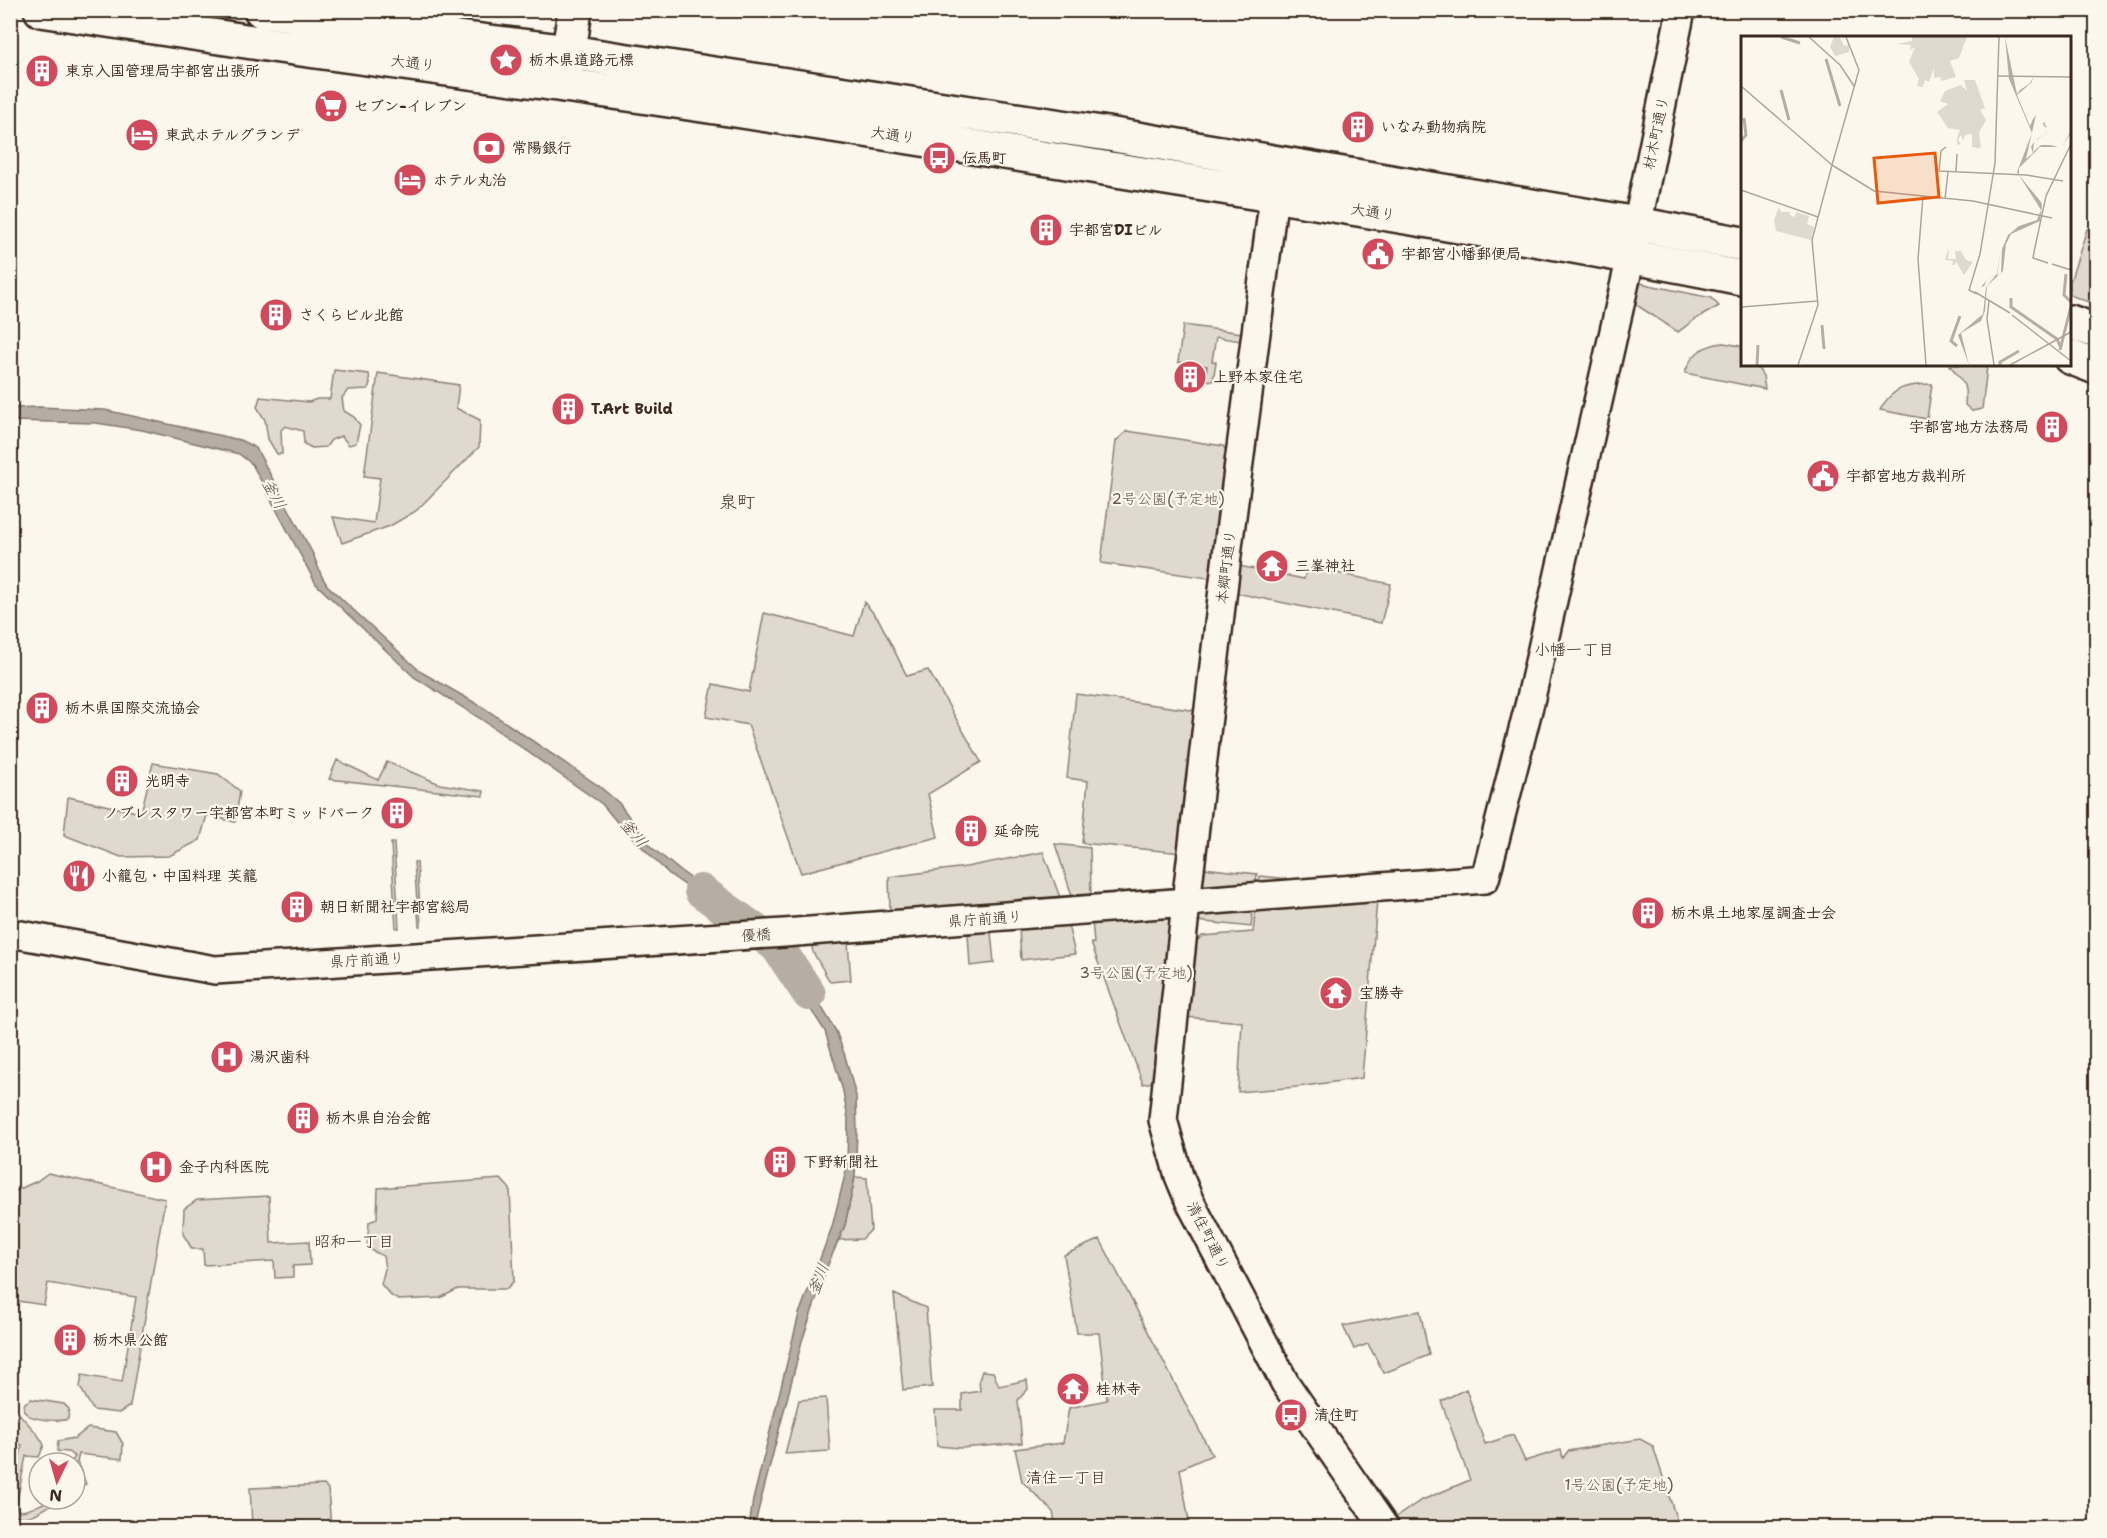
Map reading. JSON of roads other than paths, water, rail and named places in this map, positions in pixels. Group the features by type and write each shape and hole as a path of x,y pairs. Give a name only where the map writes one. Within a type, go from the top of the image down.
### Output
{"main road":[{"name":"大通り","path":"41,10 279,46 693,102 1274,195 1631,256 1741,278"},
{"name":"大通り","path":"261,10 419,22 569,52 698,70 1294,165 1741,244"},
{"path":"564,85 575,10"},
{"path":"2071,322 2097,331"},
{"path":"2071,357 2097,367"}],"street":[{"name":"材木町通り","path":"1631,256 1681,10"},
{"name":"本郷町通り","path":"1186,903 1274,195 1294,165"},
{"name":"県庁前通り","path":"784,933 1485,879 1530,702 1631,256"},
{"name":"清住町通り","path":"1186,903 1163,1120 1179,1176 1193,1208 1285,1383 1385,1527"},
{"name":"県庁前通り","path":"10,933 215,970 727,937"},
{"name":"優橋","path":"727,937 784,933"}],"water":[{"path":"11,408 105,410 240,440 256,448 313,554 327,585 421,672 484,708 599,786 619,803 651,847 700,885 722,896 750,919 735,920 669,874 602,804 481,719 414,677 316,584 252,464 239,454 142,430 96,423 11,421"},
{"path":"789,953 836,1031 845,1056 856,1096 855,1177 845,1225 827,1267 802,1341 754,1527 749,1527 753,1500 799,1314 832,1227 847,1167 848,1119 843,1091 825,1031 775,955"}],"waterway":[{"name":"釜川","path":"701,891 777,946 809,994"}],"place":[{"name":"栃木県道路元標","path":"506,60"},
{"name":"東京入国管理局宇都宮出張所","path":"42,71"},
{"name":"セブン-イレブン","path":"331,106"},
{"name":"いなみ動物病院","path":"1358,127"},
{"name":"東武ホテルグランデ","path":"142,135"},
{"name":"常陽銀行","path":"489,148"},
{"name":"伝馬町","path":"939,158"},
{"name":"ホテル丸治","path":"410,180"},
{"name":"宇都宮DIビル","path":"1046,230"},
{"name":"宇都宮小幡郵便局","path":"1378,254"},
{"name":"さくらビル北館","path":"276,315"},
{"name":"上野本家住宅","path":"1190,377"},
{"name":"T.Art Build","path":"568,409"},
{"name":"宇都宮地方法務局","path":"2052,427"},
{"name":"宇都宮地方裁判所","path":"1823,476"},
{"name":"三峯神社","path":"1272,566"},
{"name":"栃木県国際交流協会","path":"42,708"},
{"name":"光明寺","path":"122,781"},
{"name":"ノブレスタワー宇都宮本町ミッドパーク","path":"397,813"},
{"name":"延命院","path":"971,831"},
{"name":"小籠包・中国料理 芙籠","path":"79,876"},
{"name":"朝日新聞社宇都宮総局","path":"297,907"},
{"name":"栃木県土地家屋調査士会","path":"1648,913"},
{"name":"宝勝寺","path":"1336,993"},
{"name":"湯沢歯科","path":"227,1057"},
{"name":"栃木県自治会館","path":"303,1118"},
{"name":"下野新聞社","path":"780,1162"},
{"name":"金子内科医院","path":"156,1167"},
{"name":"栃木県公館","path":"70,1340"},
{"name":"桂林寺","path":"1073,1389"},
{"name":"清住町","path":"1291,1415"}],"district":[{"name":"泉町","path":"737,502"},
{"name":"小幡一丁目","path":"1574,649"},
{"name":"昭和一丁目","path":"354,1241"},
{"name":"清住一丁目","path":"1066,1477"}],"park label":[{"name":"2号公園(予定地)","path":"1168,499"},
{"name":"3号公園(予定地)","path":"1136,973"},
{"name":"1号公園(予定地)","path":"1619,1485"}]}
